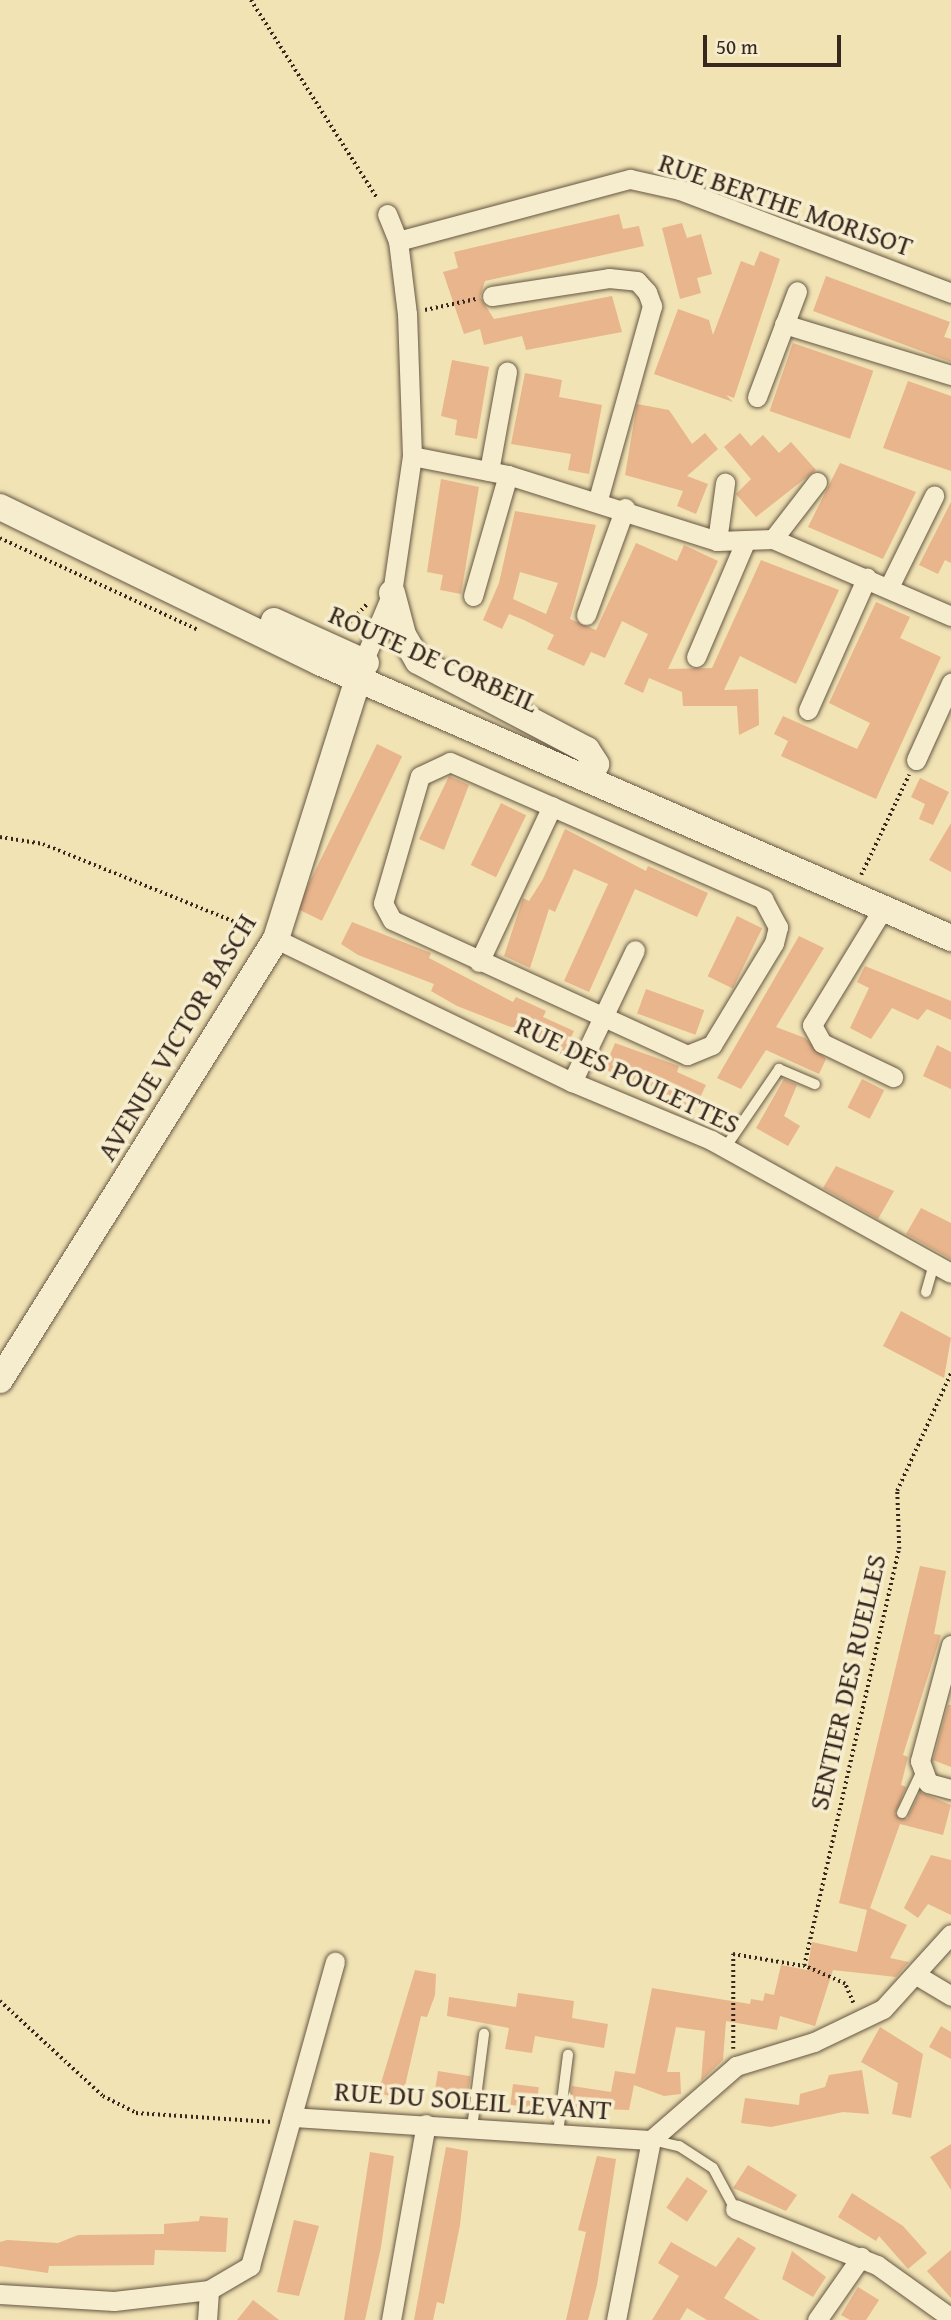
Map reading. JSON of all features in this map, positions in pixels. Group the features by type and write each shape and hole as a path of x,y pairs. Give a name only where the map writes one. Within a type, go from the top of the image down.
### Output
{"main road":[{"name":"ROUTE DE CORBEIL","path":"0,507 951,938"},
{"path":"392,593 402,635 418,661 587,750 596,764"},
{"name":"ROUTE DE CORBEIL","path":"360,669 596,764 765,853"},
{"name":"AVENUE VICTOR BASCH","path":"0,1380 276,939 360,669"}],"street":[{"name":"RUE BERTHE MORISOT","path":"398,241 630,179 680,190 951,293"},
{"path":"360,669 392,593 412,456 407,314 398,241 387,214"},
{"path":"492,296 609,278 637,281 647,292 652,306 598,500"},
{"path":"757,397 797,291"},
{"path":"784,324 951,375"},
{"path":"473,596 499,473 507,372"},
{"path":"412,456 499,473 598,500 717,541 745,542 773,538 951,616"},
{"path":"773,538 817,482"},
{"path":"717,541 725,483"},
{"path":"889,587 934,496"},
{"path":"586,615 625,508"},
{"path":"696,656 745,542"},
{"path":"808,710 867,577"},
{"path":"916,760 951,683"},
{"path":"450,762 763,899 778,927 712,1045 687,1055 479,962 392,920 383,903 420,776 450,762"},
{"path":"479,962 552,806"},
{"path":"884,907 812,1025 822,1043 893,1077"},
{"name":"RUE DES POULETTES","path":"276,939 572,1082 725,1148 942,1269"},
{"path":"572,1082 635,950"},
{"path":"951,1646 921,1773 928,1783 951,1789"},
{"path":"616,2320 651,2140 731,2070 860,2022 918,1976 951,1934"},
{"path":"0,2294 114,2301 209,2290 250,2266 335,1962"},
{"path":"918,1976 951,1996"},
{"name":"RUE DU SOLEIL LEVANT","path":"292,2117 651,2140"},
{"path":"391,2320 426,2124"},
{"path":"735,2209 860,2257 951,2318"},
{"path":"817,2320 860,2257"},
{"path":"206,2320 209,2290"}],"lane":[{"path":"725,1148 779,1069 815,1084"},
{"path":"926,1292 942,1269"},
{"path":"902,1813 921,1773"},
{"path":"472,2128 484,2034"},
{"path":"558,2133 568,2055"},
{"path":"651,2140 679,2146 713,2168 735,2209"}],"path":[{"path":"251,0 387,214"},
{"path":"407,314 492,296"},
{"path":"852,893 916,760"},
{"path":"0,837 43,844 276,939"},
{"name":"SENTIER DES RUELLES","path":"804,1966 899,1549 897,1492 951,1373"},
{"path":"731,2070 733,1954 804,1966 845,1984 860,2022"},
{"path":"0,2001 103,2096 136,2113 270,2122 292,2117"}],"building":[{"path":"619,214 623,229 639,226 644,246 485,281 480,297 494,319 612,296 622,332 526,350 522,336 484,345 480,329 464,334 443,272 458,268 454,252"},
{"path":"682,223 687,238 701,234 712,274 697,278 701,293 680,299 662,228"},
{"path":"760,251 780,259 734,398 726,395 733,402 654,374 678,309 709,320 713,335 741,261 754,266"},
{"path":"826,276 950,322 944,337 951,339 951,362 813,311"},
{"path":"793,343 873,371 850,439 770,411"},
{"path":"452,360 489,367 477,439 455,435 457,420 441,416"},
{"path":"525,373 562,380 559,397 602,405 589,474 568,470 571,454 511,444"},
{"path":"908,381 951,396 951,471 883,448"},
{"path":"637,404 669,410 692,444 705,433 718,449 687,476 708,484 696,514 677,506 683,491 625,475"},
{"path":"740,433 751,446 763,435 779,453 791,442 816,470 756,517 736,494 751,479 724,447"},
{"path":"840,463 916,492 883,559 808,527"},
{"path":"441,479 479,487 461,594 440,590 443,575 427,572"},
{"path":"951,502 951,563 945,560 938,574 919,565"},
{"path":"515,511 596,525 570,619 596,630 636,543 677,561 684,545 718,561 668,669 712,668 761,560 839,590 796,684 740,656 724,690 758,689 759,725 739,735 737,706 683,706 682,692 649,678 643,693 624,684 648,634 622,621 605,658 591,652 584,666 547,649 554,635 524,620 509,614 502,629 483,620 499,583","holes":["520,572 558,583 546,614 513,599"]},
{"path":"876,602 910,617 900,638 941,657 876,799 781,756 788,741 774,734 783,716 857,749 870,723 829,703"},
{"path":"377,744 402,756 322,921 297,908"},
{"path":"449,776 469,785 444,850 419,839"},
{"path":"920,778 949,792 933,825 919,819 925,804 911,797"},
{"path":"501,803 526,815 496,877 471,865"},
{"path":"951,823 951,872 929,860"},
{"path":"565,829 646,871 648,866 708,893 697,917 635,889 589,992 564,981 608,884 574,869 555,912 549,909 530,968 504,956 523,898 529,901 543,879"},
{"path":"737,916 762,928 733,988 708,976"},
{"path":"352,922 431,953 429,958 513,1002 516,997 546,1011 543,1017 574,1031 563,1055 532,1041 534,1036 457,1006 431,991 434,984 358,955 341,944"},
{"path":"799,936 824,948 776,1027 805,1038 826,1059 819,1074 766,1050 741,1089 717,1078"},
{"path":"865,966 951,1001 951,1020 927,1009 918,1020 892,1008 871,1039 850,1028 869,988 857,982"},
{"path":"646,989 704,1010 695,1035 637,1013"},
{"path":"615,1043 679,1066 677,1072 706,1085 694,1110 635,1077 633,1082 604,1069"},
{"path":"937,1045 951,1052 951,1089 923,1076"},
{"path":"784,1079 797,1085 784,1116 800,1126 788,1146 756,1128"},
{"path":"862,1079 884,1090 870,1119 847,1108"},
{"path":"836,1166 894,1191 878,1219 823,1188"},
{"path":"921,1208 951,1223 951,1259 906,1234"},
{"path":"901,1311 951,1338 944,1378 883,1346"},
{"path":"920,1566 946,1571 934,1634 941,1635 903,1755 908,1757 901,1785 906,1787 895,1814 907,1819 920,1792 951,1805 943,1835 900,1824 870,1908 907,1925 890,1958 909,1962 896,1977 833,1970 815,2026 780,2016 777,2030 726,2021 723,2060 701,2081 705,2031 676,2027 667,2072 680,2072 681,2094 664,2096 634,2085 629,2110 569,2108 572,2086 611,2092 615,2071 635,2074 652,1988 750,2004 751,1999 763,2001 765,1993 774,1995 781,1965 807,1970 812,1942 857,1952 867,1910 839,1903"},
{"path":"948,1705 951,1705 951,1767 933,1760"},
{"path":"931,1855 951,1860 951,1915 928,1904 918,1918 904,1908"},
{"path":"415,1970 436,1974 435,1995 427,2017 421,2016 402,2099 378,2093"},
{"path":"518,1993 574,2001 572,2018 608,2024 604,2048 535,2036 532,2053 505,2049 509,2028 447,2016 449,1997 516,2007"},
{"path":"941,2026 951,2032 951,2059 929,2047"},
{"path":"880,2027 923,2054 911,2118 892,2114 898,2083 861,2062"},
{"path":"862,2070 869,2114 843,2112 771,2127 741,2123 745,2098 799,2105 800,2094 825,2087 829,2075"},
{"path":"438,2071 471,2076 467,2099 434,2094"},
{"path":"513,2084 539,2087 536,2108 510,2105"},
{"path":"951,2144 951,2190 930,2157"},
{"path":"446,2147 468,2151 460,2225 444,2304 437,2302 433,2320 414,2320"},
{"path":"370,2152 394,2156 381,2247 365,2320 344,2320"},
{"path":"597,2156 616,2159 597,2285 588,2320 566,2320 586,2232 578,2230"},
{"path":"748,2165 797,2195 786,2211 733,2188"},
{"path":"687,2177 708,2191 687,2222 666,2208"},
{"path":"852,2193 903,2226 927,2253 908,2269 879,2236 876,2241 838,2217"},
{"path":"200,2216 228,2218 226,2252 155,2250 154,2265 49,2266 48,2273 0,2266 0,2242 7,2240 58,2243 78,2235 164,2234 164,2224 199,2221"},
{"path":"294,2220 319,2226 299,2296 277,2292"},
{"path":"738,2237 756,2248 724,2298 760,2320 707,2320 687,2308 680,2320 652,2320 679,2276 658,2263 671,2242 716,2267"},
{"path":"951,2250 951,2298 927,2271"},
{"path":"792,2251 826,2277 813,2297 782,2279"},
{"path":"858,2287 879,2300 866,2320 850,2320 841,2315"},
{"path":"253,2300 279,2320 237,2320"}]}
